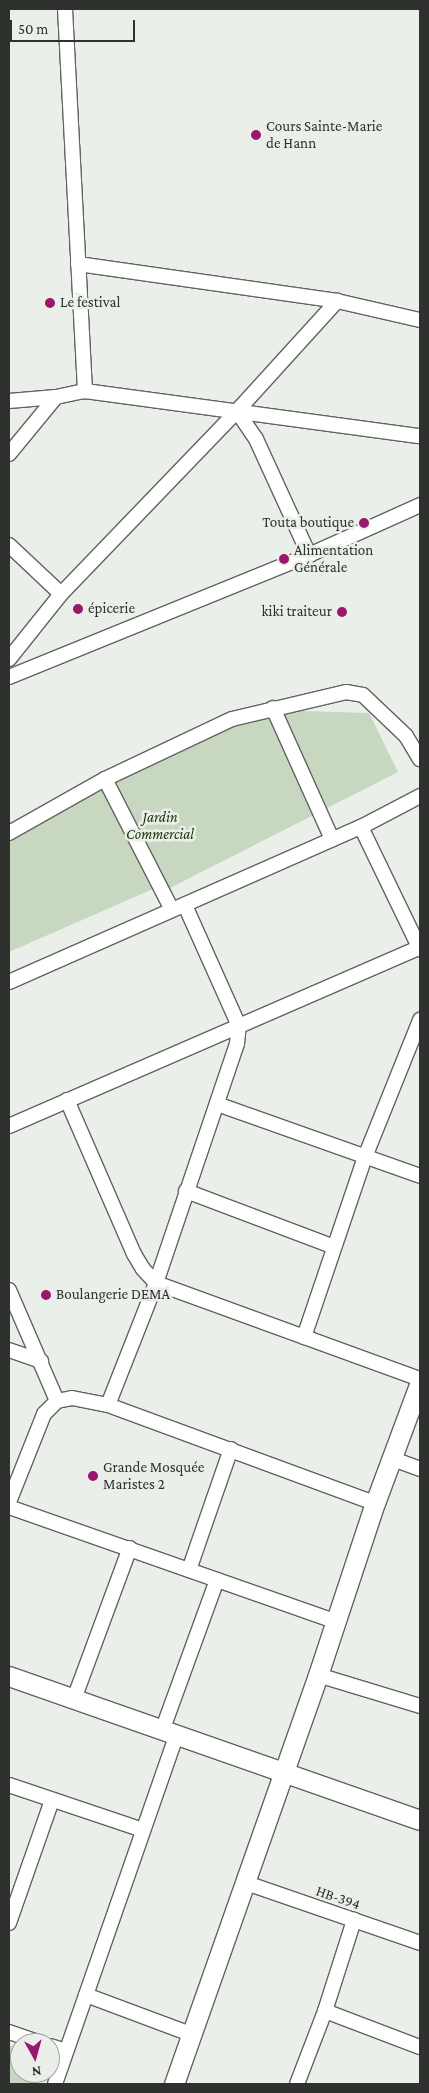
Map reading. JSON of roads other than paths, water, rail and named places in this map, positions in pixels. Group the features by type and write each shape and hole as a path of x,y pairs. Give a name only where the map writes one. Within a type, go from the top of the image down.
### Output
{"street":[{"path":"66,9 85,391"},
{"path":"78,264 336,301 420,320"},
{"path":"9,659 61,594 237,411 336,301"},
{"path":"9,401 56,397 85,391 420,436"},
{"path":"9,454 56,397"},
{"path":"237,411 256,439 309,555"},
{"path":"9,677 309,555 420,505"},
{"path":"9,545 61,594"},
{"path":"9,833 105,778 232,719 346,692 363,695 406,736 420,759"},
{"path":"272,708 332,839"},
{"path":"105,778 178,907 239,1026 237,1044 218,1104 186,1191 156,1283 108,1405"},
{"path":"9,982 361,827 420,796"},
{"path":"9,1126 420,948 361,827"},
{"path":"304,1337 365,1157 420,1020"},
{"path":"67,1100 134,1254 143,1269 156,1283 420,1380 393,1459 375,1503 318,1675 193,2035 174,2084"},
{"path":"218,1104 420,1176"},
{"path":"186,1191 334,1247"},
{"path":"9,1290 57,1401"},
{"path":"9,1350 41,1361"},
{"path":"9,1502 44,1414 57,1401 72,1398 108,1405 375,1503"},
{"path":"189,1570 231,1449"},
{"path":"393,1459 420,1469"},
{"path":"9,1507 335,1621"},
{"path":"74,1699 130,1548"},
{"path":"55,2084 143,1830 169,1734 217,1580"},
{"path":"318,1675 420,1706"},
{"path":"9,1676 169,1734 420,1820"},
{"path":"9,1784 143,1830"},
{"path":"9,1923 52,1800"},
{"name":"HB-394","path":"246,1883 420,1943"},
{"path":"297,2084 325,2011 354,1920"},
{"path":"86,1995 193,2035"},
{"path":"325,2011 420,2046"},
{"path":"60,2049 66,2051"}],"place":[{"name":"Cours Sainte-Marie de Hann","path":"256,135"},
{"name":"Le festival","path":"50,303"},
{"name":"Touta boutique","path":"364,523"},
{"name":"Alimentation Générale","path":"284,559"},
{"name":"épicerie","path":"78,609"},
{"name":"kiki traiteur","path":"342,612"},
{"name":"Boulangerie DEMA","path":"46,1295"},
{"name":"Grande Mosquée Maristes 2","path":"93,1476"}],"park label":[{"name":"Jardin Commercial","path":"160,826"}]}
